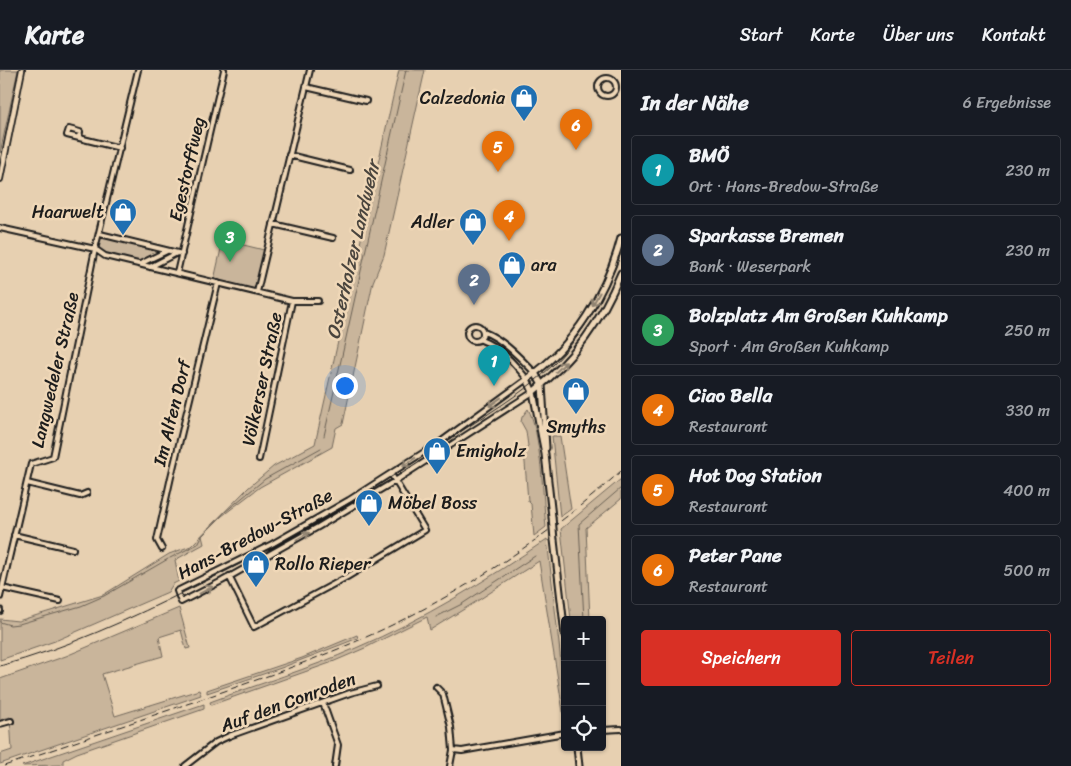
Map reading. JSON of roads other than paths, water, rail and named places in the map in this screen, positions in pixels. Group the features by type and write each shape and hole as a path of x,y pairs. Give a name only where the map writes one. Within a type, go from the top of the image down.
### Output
{"main road":[{"name":"Hans-Bredow-Straße","path":"527,379 555,355 591,310 610,272 621,238"},
{"name":"Hans-Bredow-Straße","path":"533,392 564,364 586,338 608,301 621,273"},
{"path":"535,373 542,385 546,440 545,454"},
{"path":"527,379 533,392 545,454 563,616"},
{"path":"577,751 579,766"}],"street":[{"path":"0,179 22,70"},
{"path":"95,249 138,70"},
{"name":"Egestorffweg","path":"177,273 179,254 224,70"},
{"path":"257,292 310,70"},
{"path":"615,83 615,89 611,94 604,95 600,92 598,87 603,79 611,79 615,83 621,83"},
{"path":"306,87 366,101"},
{"path":"615,89 621,88"},
{"path":"79,138 120,148"},
{"path":"289,155 350,170"},
{"path":"273,224 333,238"},
{"path":"0,228 95,249 104,256 292,301"},
{"path":"100,234 179,254"},
{"name":"Langwedeler Straße","path":"0,597 31,464 53,457 95,249"},
{"path":"139,264 167,251"},
{"path":"150,267 179,254"},
{"name":"Im Alten Dorf","path":"162,549 157,540 218,284"},
{"name":"Völkerser Straße","path":"259,459 292,301 318,301"},
{"path":"527,379 506,354 497,347 481,340 471,340 467,335 468,330 473,325 478,325 484,332 506,346 535,373"},
{"path":"481,340 484,332"},
{"name":"Hans-Bredow-Straße","path":"527,379 464,426 391,474 272,544 177,591 181,602 318,527 395,481 533,392"},
{"path":"229,576 254,627 347,577 425,530 391,474"},
{"path":"27,483 80,496 86,493"},
{"path":"14,535 73,549"},
{"path":"2,588 60,601"},
{"name":"Auf den Conroden","path":"185,766 216,742 223,739 350,693 377,686"},
{"path":"436,687 443,694 451,727 453,750 450,766"},
{"path":"324,703 338,745 335,766"},
{"path":"0,724 11,720"},
{"path":"606,730 621,729"},
{"path":"453,750 462,751 561,735"}],"waterway":[{"name":"Osterholzer Landwehr","path":"324,436 406,70"},
{"name":"Osterholzer Landwehr","path":"170,558 198,544 202,536 225,512 265,479 321,448"},
{"path":"584,616 579,524 621,488"},
{"path":"436,617 462,604 535,556"},
{"name":"Osterholzer Landwehr","path":"0,622 10,625 19,624 81,606 104,596 168,559"}],"tram line":[{"path":"0,666 50,651 122,622 225,572 354,500 503,404 543,375 565,352 594,312 609,283 621,253"}],"railway":[{"path":"4,766 193,702 360,640 442,599 496,567 573,512 621,471"}],"place":[{"name":"Calzedonia","path":"524,122"},
{"name":"Peter Pane","path":"576,150"},
{"name":"Hot Dog Station","path":"498,172"},
{"name":"Haarwelt","path":"123,236"},
{"name":"Ciao Bella","path":"509,241"},
{"name":"Adler","path":"473,246"},
{"name":"Bolzplatz Am Großen Kuhkamp","path":"230,262"},
{"name":"ara","path":"512,289"},
{"name":"Sparkasse Bremen","path":"474,305"},
{"name":"BMÖ","path":"494,386"},
{"name":"Smyths","path":"576,415"},
{"name":"Emigholz","path":"437,475"},
{"name":"Möbel Boss","path":"369,527"},
{"name":"Rollo Rieper","path":"256,588"}]}
